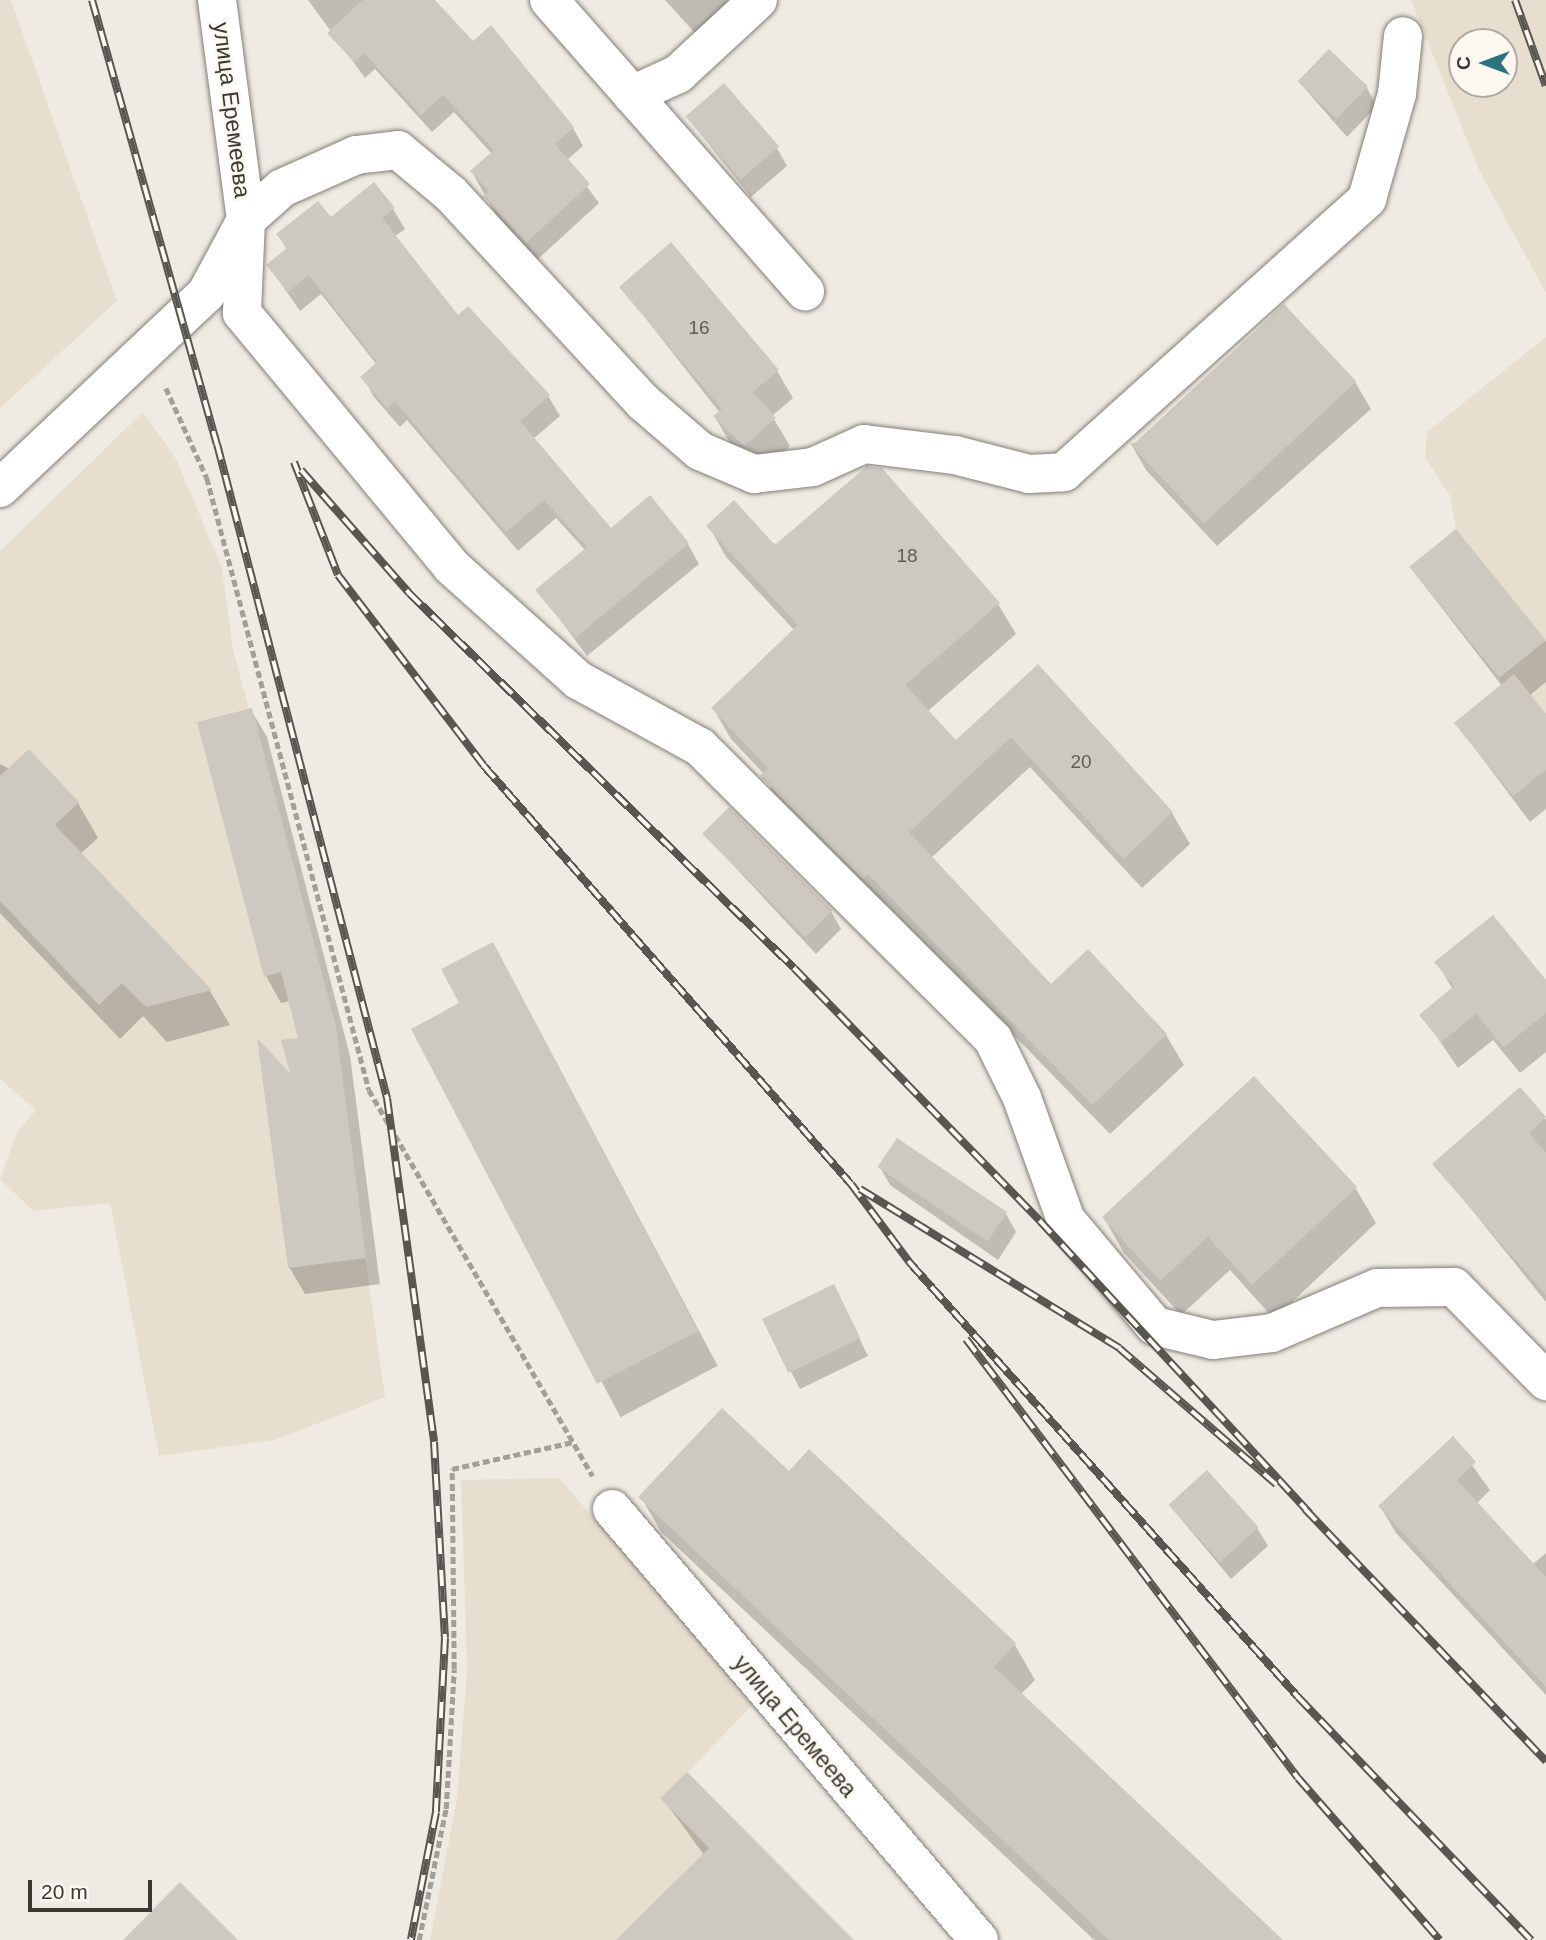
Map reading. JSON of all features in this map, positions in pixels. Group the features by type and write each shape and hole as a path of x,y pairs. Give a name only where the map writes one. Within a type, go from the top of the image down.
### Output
{"street":[{"name":"улица Еремеева","path":"217,0 246,220 242,313 451,566 578,680 700,747 993,1039 1022,1098 1066,1220 1155,1326 1213,1340 1272,1333 1377,1288 1454,1287 1546,1381"},
{"path":"549,0 805,291"},
{"path":"632,95 678,74 758,0"},
{"path":"0,488 206,294 246,220 282,188 356,155 398,150 451,194 643,402 700,451 754,474 813,467 864,444 955,455 1029,474 1064,472 1367,199 1397,94 1404,36"},
{"name":"улица Еремеева","path":"612,1509 979,1940"}],"path":[{"path":"148,349 206,478 369,1090 612,1509"},
{"path":"419,1940 446,1809 454,1669 452,1469 573,1441"}],"shaded area":[{"path":"0,0 11,0 117,301 0,408"},
{"path":"1411,0 1546,0 1546,293 1479,170 1450,98 1518,98 1518,28 1448,28 1448,92"},
{"path":"1546,337 1546,770 1513,796 1454,723 1503,683 1409,567 1456,529 1450,496 1425,457 1427,432"},
{"path":"143,412 176,459 222,568 233,650 329,1001 385,1397 275,1440 159,1456 110,1203 33,1211 0,1179 17,1132 36,1110 0,1079 0,551"},
{"path":"559,1478 754,1703 688,1772 855,1940 430,1940 457,1799 467,1671 461,1480"}],"building":[{"path":"363,0 435,0 473,41 491,25 574,127 555,144 590,184 526,243 483,196 489,191 470,171 494,150 443,95 421,115 364,53 354,62 327,33"},
{"path":"1329,49 1368,87 1337,119 1298,81"},
{"path":"724,83 779,146 741,180 686,116"},
{"path":"374,182 395,208 382,218 458,315 468,306 550,395 520,421 611,528 650,495 689,543 575,638 535,590 587,547 544,500 506,532 395,401 387,408 360,377 377,362 309,275 288,292 266,265 287,248 276,234 318,201 331,217"},
{"path":"671,242 779,370 753,392 776,418 744,446 713,416 722,409 619,287"},
{"path":"1284,304 1356,382 1204,523 1132,446"},
{"path":"867,466 882,468 1000,603 905,685 956,740 1038,664 1173,812 1123,859 1011,737 909,832 1051,984 1088,949 1167,1034 1092,1105 868,874 863,879 760,776 768,768 711,708 798,625 706,526 734,500 775,545"},
{"path":"1456,529 1546,640 1499,678 1409,567"},
{"path":"1514,674 1546,714 1546,770 1513,796 1454,723"},
{"path":"252,708 336,1027 366,1258 288,1268 257,1038 290,1073 281,1040 298,1038 281,972 264,977 197,722"},
{"path":"29,749 79,802 55,825 212,990 146,1007 122,983 99,1005 0,901 0,776"},
{"path":"729,807 832,910 805,937 702,834"},
{"path":"1493,915 1546,980 1546,1013 1504,1047 1476,1014 1441,1042 1419,1015 1454,986 1434,962"},
{"path":"493,942 698,1331 597,1384 411,1029 459,1003 441,969"},
{"path":"1254,1076 1357,1187 1252,1285 1208,1237 1160,1281 1102,1217"},
{"path":"1520,1087 1546,1117 1529,1133 1546,1153 1546,1295 1432,1164"},
{"path":"897,1138 1007,1212 988,1241 877,1167"},
{"path":"834,1284 860,1338 788,1373 762,1319"},
{"path":"722,1408 789,1471 809,1449 1016,1643 994,1667 1283,1940 1109,1940 638,1497"},
{"path":"1453,1436 1476,1462 1457,1480 1546,1577 1546,1687 1378,1506"},
{"path":"1207,1470 1259,1527 1220,1562 1168,1505"},
{"path":"687,1772 853,1940 616,1940 709,1848 660,1798"},
{"path":"180,1882 238,1940 123,1940"}],"railway":[{"path":"92,0 217,444 387,1098 434,1442 445,1638 436,1812 411,1940"},
{"path":"1515,0 1546,86"},
{"path":"294,462 338,575 484,766 851,1184 910,1263 1298,1697 1531,1940"},
{"path":"301,470 409,593 794,968 1040,1221 1310,1514"},
{"path":"860,1189 1119,1348 1276,1484"},
{"path":"966,1339 1298,1778 1440,1940"},
{"path":"1305,1509 1546,1761"}]}
